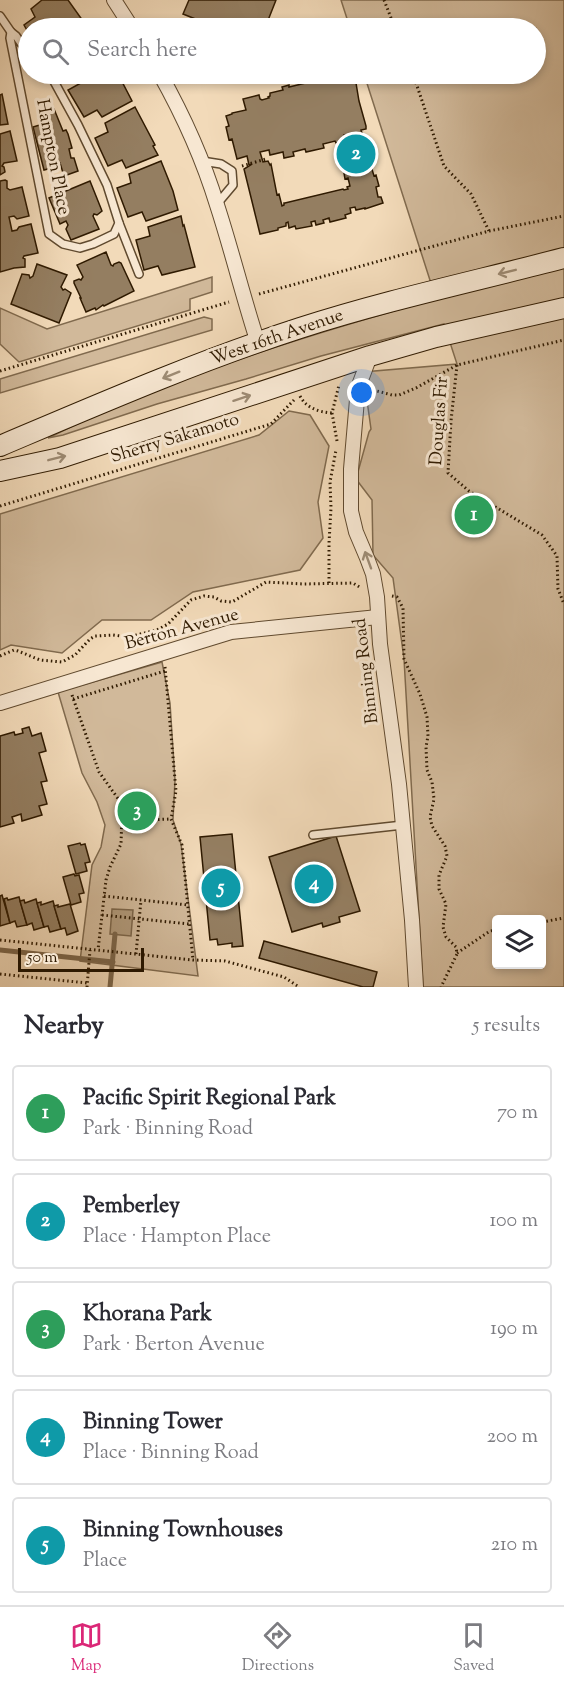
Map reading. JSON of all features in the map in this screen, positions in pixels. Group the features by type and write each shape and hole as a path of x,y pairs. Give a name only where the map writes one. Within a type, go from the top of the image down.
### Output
{"main road":[{"name":"West 16th Avenue","path":"0,446 173,374 258,343 365,308 564,258"},
{"path":"0,471 60,458 370,356 436,337 564,308"}],"street":[{"path":"114,0 122,18"},
{"path":"165,84 202,161 258,343"},
{"name":"Binning Road","path":"370,356 358,388 350,500 356,532 368,558 377,597 403,825 416,987"},
{"name":"Berton Avenue","path":"0,703 231,632 378,617"}],"lane":[{"path":"0,16 18,39"},
{"name":"Hampton Place","path":"11,32 10,38 18,79"},
{"name":"Hampton Place","path":"19,84 49,234 63,244 80,249 114,234 119,223"},
{"name":"Hampton Place","path":"56,84 78,124 107,185 139,274"},
{"path":"202,161 221,164 232,171 233,184 217,204"},
{"path":"313,835 403,825"}],"path":[{"path":"384,0 391,18"},
{"path":"416,84 444,166 471,194 489,231"},
{"path":"248,163 266,159"},
{"path":"257,294 489,231 564,216"},
{"path":"0,371 229,302"},
{"path":"368,389 399,395 416,388 457,364 564,340"},
{"name":"Douglas Fir","path":"457,364 448,473 469,492 542,535 557,556 558,589 564,604"},
{"path":"329,583 330,482 332,463 338,444 332,413 339,385"},
{"path":"330,387 349,386"},
{"name":"Sherry Sakamoto","path":"0,506 271,424 299,394 303,403 332,413"},
{"path":"0,656 14,650 40,660 63,662 75,655 90,639 100,634 128,637 157,630 168,624 185,605 197,597 214,597 221,601 232,602 266,582 353,583 361,586 364,598 397,597 403,608 405,659 427,717 427,770 432,782 434,799 430,817 432,826 445,846 447,856 439,875 439,889 446,904 443,927 446,937 456,948 457,954"},
{"path":"164,652 176,791 171,819 182,845 193,960"},
{"path":"63,662 73,699 99,772 119,801 122,821 121,844 106,880 98,950"},
{"path":"73,699 165,671"},
{"path":"122,821 171,819"},
{"path":"104,896 188,905"},
{"path":"136,954 141,900"},
{"path":"102,915 189,924"},
{"path":"546,921 564,918"},
{"path":"441,987 457,954 492,931"},
{"path":"0,940 193,960 225,961 284,977 299,987"},
{"path":"0,974 87,985 90,950"}],"shaded area":[{"path":"341,0 564,0 564,987 423,987 404,659 393,578 373,555 372,500 356,479 371,429 363,372 457,364 444,324 321,356 48,438 190,377 337,328 436,299 367,84 546,84 546,18 347,18"},
{"path":"212,277 212,292 190,299 190,310 19,362 0,344 0,308 47,329"},
{"path":"204,317 212,319 212,330 0,393 0,379"},
{"path":"289,411 310,415 329,446 318,502 323,538 300,570 193,592 151,620 102,620 62,653 11,645 0,650 0,514 259,435"},
{"path":"162,662 170,703 175,780 173,820 181,844 198,976 80,961 92,865 101,847 105,825 97,802 82,773 58,692"},
{"path":"112,909 133,910 131,936 110,934"}],"building":[{"path":"42,0 68,0 81,18 34,18 31,9"},
{"path":"189,0 276,0 269,18 193,18 183,14"},
{"path":"79,84 123,84 132,101 102,117 97,110 84,117 68,90"},
{"path":"302,84 356,84 366,129 361,130 363,136 351,139 350,135 344,135 345,141 323,144 324,148 306,152 305,149 293,152 294,156 284,158 283,152 270,155 269,150 260,152 263,162 268,161 271,164 277,195 279,194 282,206 284,203 348,189 347,187 350,186 348,178 345,179 344,173 347,172 346,169 343,170 339,159 342,159 341,155 343,155 341,144 365,138 372,152 368,153 369,156 372,155 374,165 371,166 379,186 376,187 378,197 381,197 383,203 365,209 350,208 351,213 345,215 346,218 330,222 329,218 323,220 324,223 316,225 315,221 311,222 312,226 296,229 295,226 289,228 288,222 286,226 278,230 260,234 244,169 252,164 249,165 247,156 237,159 232,139 229,140 226,116 246,110 243,99 259,95 262,100 269,98 270,93 283,90 282,87 289,85 289,87"},
{"path":"2,94 8,124 0,125 0,95"},
{"path":"135,107 158,155 126,168 122,160 108,166 95,138 108,132 105,123"},
{"path":"54,109 63,131 66,130 68,134 72,148 69,149 71,158 74,158 78,171 64,176 60,163 44,170 33,127 43,124 39,114"},
{"path":"10,131 17,161 4,163 2,166 5,172 0,175 0,134"},
{"path":"161,161 178,210 146,221 142,212 128,217 117,188 131,183 129,174"},
{"path":"5,180 10,190 22,187 29,216 17,219 14,216 9,217 12,231 31,224 38,253 24,256 25,267 0,272 0,181"},
{"path":"90,181 102,211 93,216 99,229 71,240 66,229 68,225 66,221 60,224 49,198"},
{"path":"181,216 195,267 162,275 158,266 144,270 136,240 150,236 148,227"},
{"path":"106,252 111,265 121,263 134,291 96,310 95,308 86,312 74,283 83,277 77,265"},
{"path":"37,264 67,275 61,287 71,293 59,323 11,304 22,274 29,275 30,278 33,276"},
{"path":"29,727 32,736 41,733 46,751 39,753 47,781 41,782 47,804 39,806 42,815 22,821 21,814 12,817 14,823 0,827 0,736 14,732 15,735 23,733 22,729"},
{"path":"232,834 243,946 232,947 232,943 218,945 217,939 210,940 200,837"},
{"path":"336,836 360,911 339,917 340,922 323,927 322,923 292,932 269,857"},
{"path":"85,844 90,862 85,863 87,871 76,874 68,846"},
{"path":"79,875 84,893 79,894 81,902 71,905 63,877"},
{"path":"2,895 10,923 0,926 0,896"},
{"path":"19,897 27,925 17,927 15,921 10,923 4,899"},
{"path":"36,899 44,927 34,930 32,923 27,925 20,901 24,900 25,903"},
{"path":"53,901 61,929 50,932 48,926 44,927 37,903 41,902 41,905"},
{"path":"70,904 78,931 67,935 65,928 61,929 54,906"},
{"path":"264,941 377,972 373,987 363,987 259,958"}],"waterway":[{"path":"110,987 115,934"},
{"path":"0,950 113,962"}],"place":[{"name":"Pemberley","path":"356,154"},
{"name":"Pacific Spirit Regional Park","path":"474,515"},
{"name":"Khorana Park","path":"137,811"},
{"name":"Binning Tower","path":"314,884"},
{"name":"Binning Townhouses","path":"221,888"}]}
